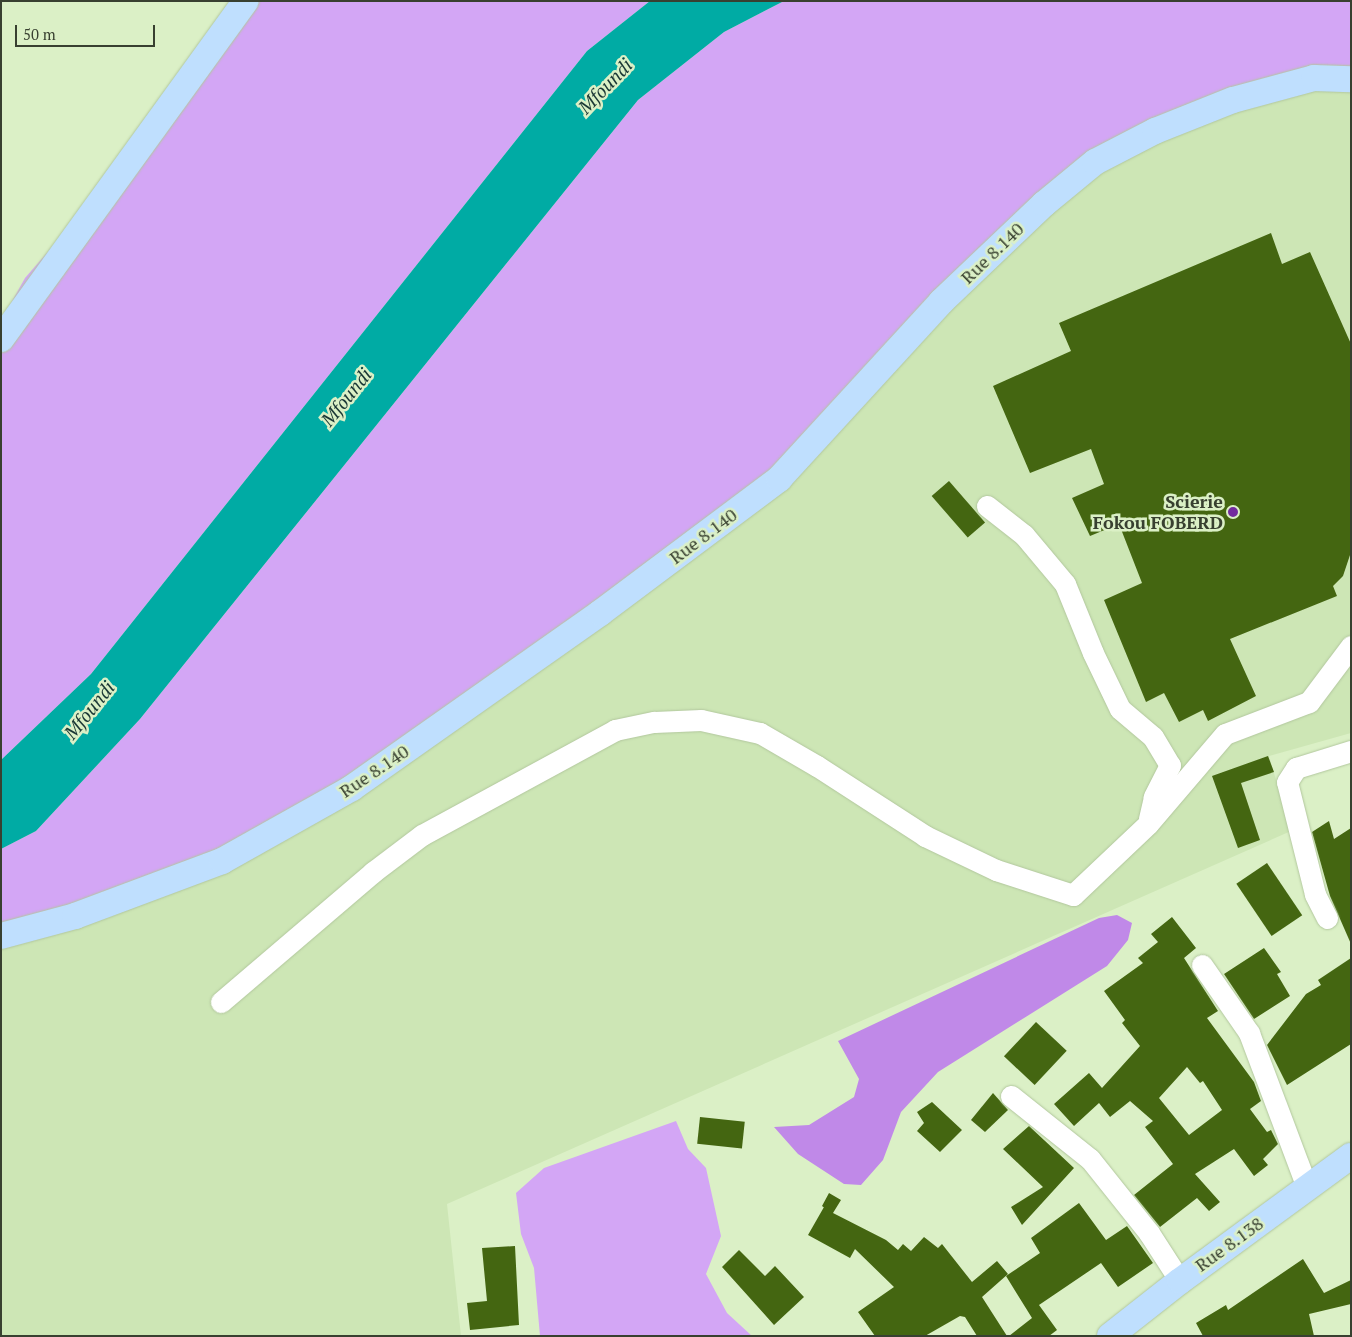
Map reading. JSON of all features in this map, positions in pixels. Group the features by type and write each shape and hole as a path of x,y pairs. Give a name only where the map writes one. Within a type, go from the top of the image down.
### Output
{"main road":[{"path":"1,339 246,1"},
{"name":"Rue 8.140","path":"1,936 75,916 222,862 352,788 600,613 779,479 942,302 1044,204 1095,162 1155,131 1233,100 1314,78 1351,79"},
{"name":"Rue 8.138","path":"1110,1336 1180,1281 1351,1156"}],"street":[{"path":"987,506 1024,534 1065,584 1093,653 1120,709 1152,736 1170,765 1154,797 1148,824"},
{"path":"221,1002 373,872 422,835 615,730 654,722 701,720 760,733 817,766 925,836 996,870 1073,895 1148,824 1225,734 1309,702 1351,646"},
{"path":"1327,918 1315,894 1287,782 1296,768 1351,751"},
{"path":"1202,964 1248,1033 1308,1188"},
{"path":"1011,1096 1090,1159 1149,1234 1180,1281"}],"shaded area":[{"path":"246,1 650,1 587,51 91,674 1,760 1,321 25,278 148,137"},
{"path":"784,1 1351,1 1351,79 1314,78 1095,162 779,479 222,861 1,936 1,849 36,831 140,719 638,100 724,32"},
{"path":"1351,79 1351,733 1269,756 1291,831 447,1204 461,1336 1,1336 1,936 941,302 1155,131"},
{"path":"1117,915 1132,923 1128,940 1107,966 938,1072 901,1112 883,1160 861,1185 844,1184 798,1154 774,1127 809,1125 854,1097 859,1079 838,1041 1099,918"},
{"path":"676,1121 688,1149 706,1168 721,1236 706,1274 727,1313 752,1336 540,1336 534,1268 521,1234 516,1193 544,1168"}],"water":[{"name":"Mfoundi","path":"650,1 784,1 724,32 638,100 140,719 36,831 1,849 1,760 91,674 587,51"}],"building":[{"name":"Scierie Fokou FOBERD","path":"1271,233 1282,264 1310,252 1351,344 1351,552 1343,576 1333,586 1337,596 1230,639 1256,696 1208,721 1203,710 1179,722 1164,693 1146,702 1104,600 1142,583 1119,524 1090,536 1072,498 1104,484 1091,449 1030,473 993,386 1071,351 1059,323"},
{"path":"949,481 985,523 968,538 932,496"},
{"path":"1268,756 1274,772 1241,783 1260,840 1238,848 1212,776"},
{"path":"1329,821 1334,839 1351,828 1351,944 1330,896 1312,832"},
{"path":"1267,863 1302,915 1272,936 1236,884"},
{"path":"1172,917 1196,948 1184,958 1218,1011 1207,1018 1254,1082 1261,1101 1250,1109 1267,1132 1271,1130 1278,1144 1263,1159 1268,1165 1254,1176 1234,1149 1195,1174 1220,1202 1209,1211 1197,1198 1160,1227 1134,1195 1173,1164 1145,1127 1153,1121 1130,1101 1110,1117 1099,1103 1074,1126 1054,1104 1089,1073 1102,1088 1140,1046 1122,1023 1125,1020 1104,991 1143,963 1138,958 1158,942 1151,934","holes":["1187,1067 1200,1083 1203,1081 1222,1110 1189,1135 1159,1098"]},
{"path":"1264,948 1281,972 1277,974 1290,996 1254,1019 1224,974"},
{"path":"1351,958 1351,1044 1287,1085 1267,1045 1306,994 1321,985 1318,980"},
{"path":"1036,1022 1067,1051 1035,1085 1004,1056"},
{"path":"993,1093 1008,1110 985,1132 971,1120"},
{"path":"932,1102 962,1130 940,1152 917,1131 924,1123 917,1112"},
{"path":"700,1117 745,1122 742,1149 697,1144"},
{"path":"1029,1126 1074,1168 1022,1225 1011,1207 1043,1187 1003,1149"},
{"path":"829,1193 841,1200 833,1213 886,1240 898,1250 903,1244 911,1251 924,1237 938,1248 942,1244 972,1282 997,1261 1008,1274 982,1297 1007,1336 977,1336 965,1317 960,1316 925,1336 875,1336 858,1312 894,1287 855,1249 850,1258 808,1235 824,1207 822,1206"},
{"path":"1079,1203 1106,1240 1127,1226 1153,1263 1118,1287 1101,1263 1039,1305 1057,1330 1049,1336 1009,1336 1032,1318 1006,1276 1040,1253 1031,1238"},
{"path":"515,1246 519,1325 470,1330 467,1303 487,1301 482,1248"},
{"path":"739,1250 765,1276 775,1266 804,1297 774,1325 722,1267"},
{"path":"1303,1259 1324,1293 1351,1280 1351,1304 1309,1314 1314,1336 1203,1336 1196,1323 1226,1305 1228,1310"}],"place":[{"name":"Scierie Fokou FOBERD","path":"1233,512"}]}
